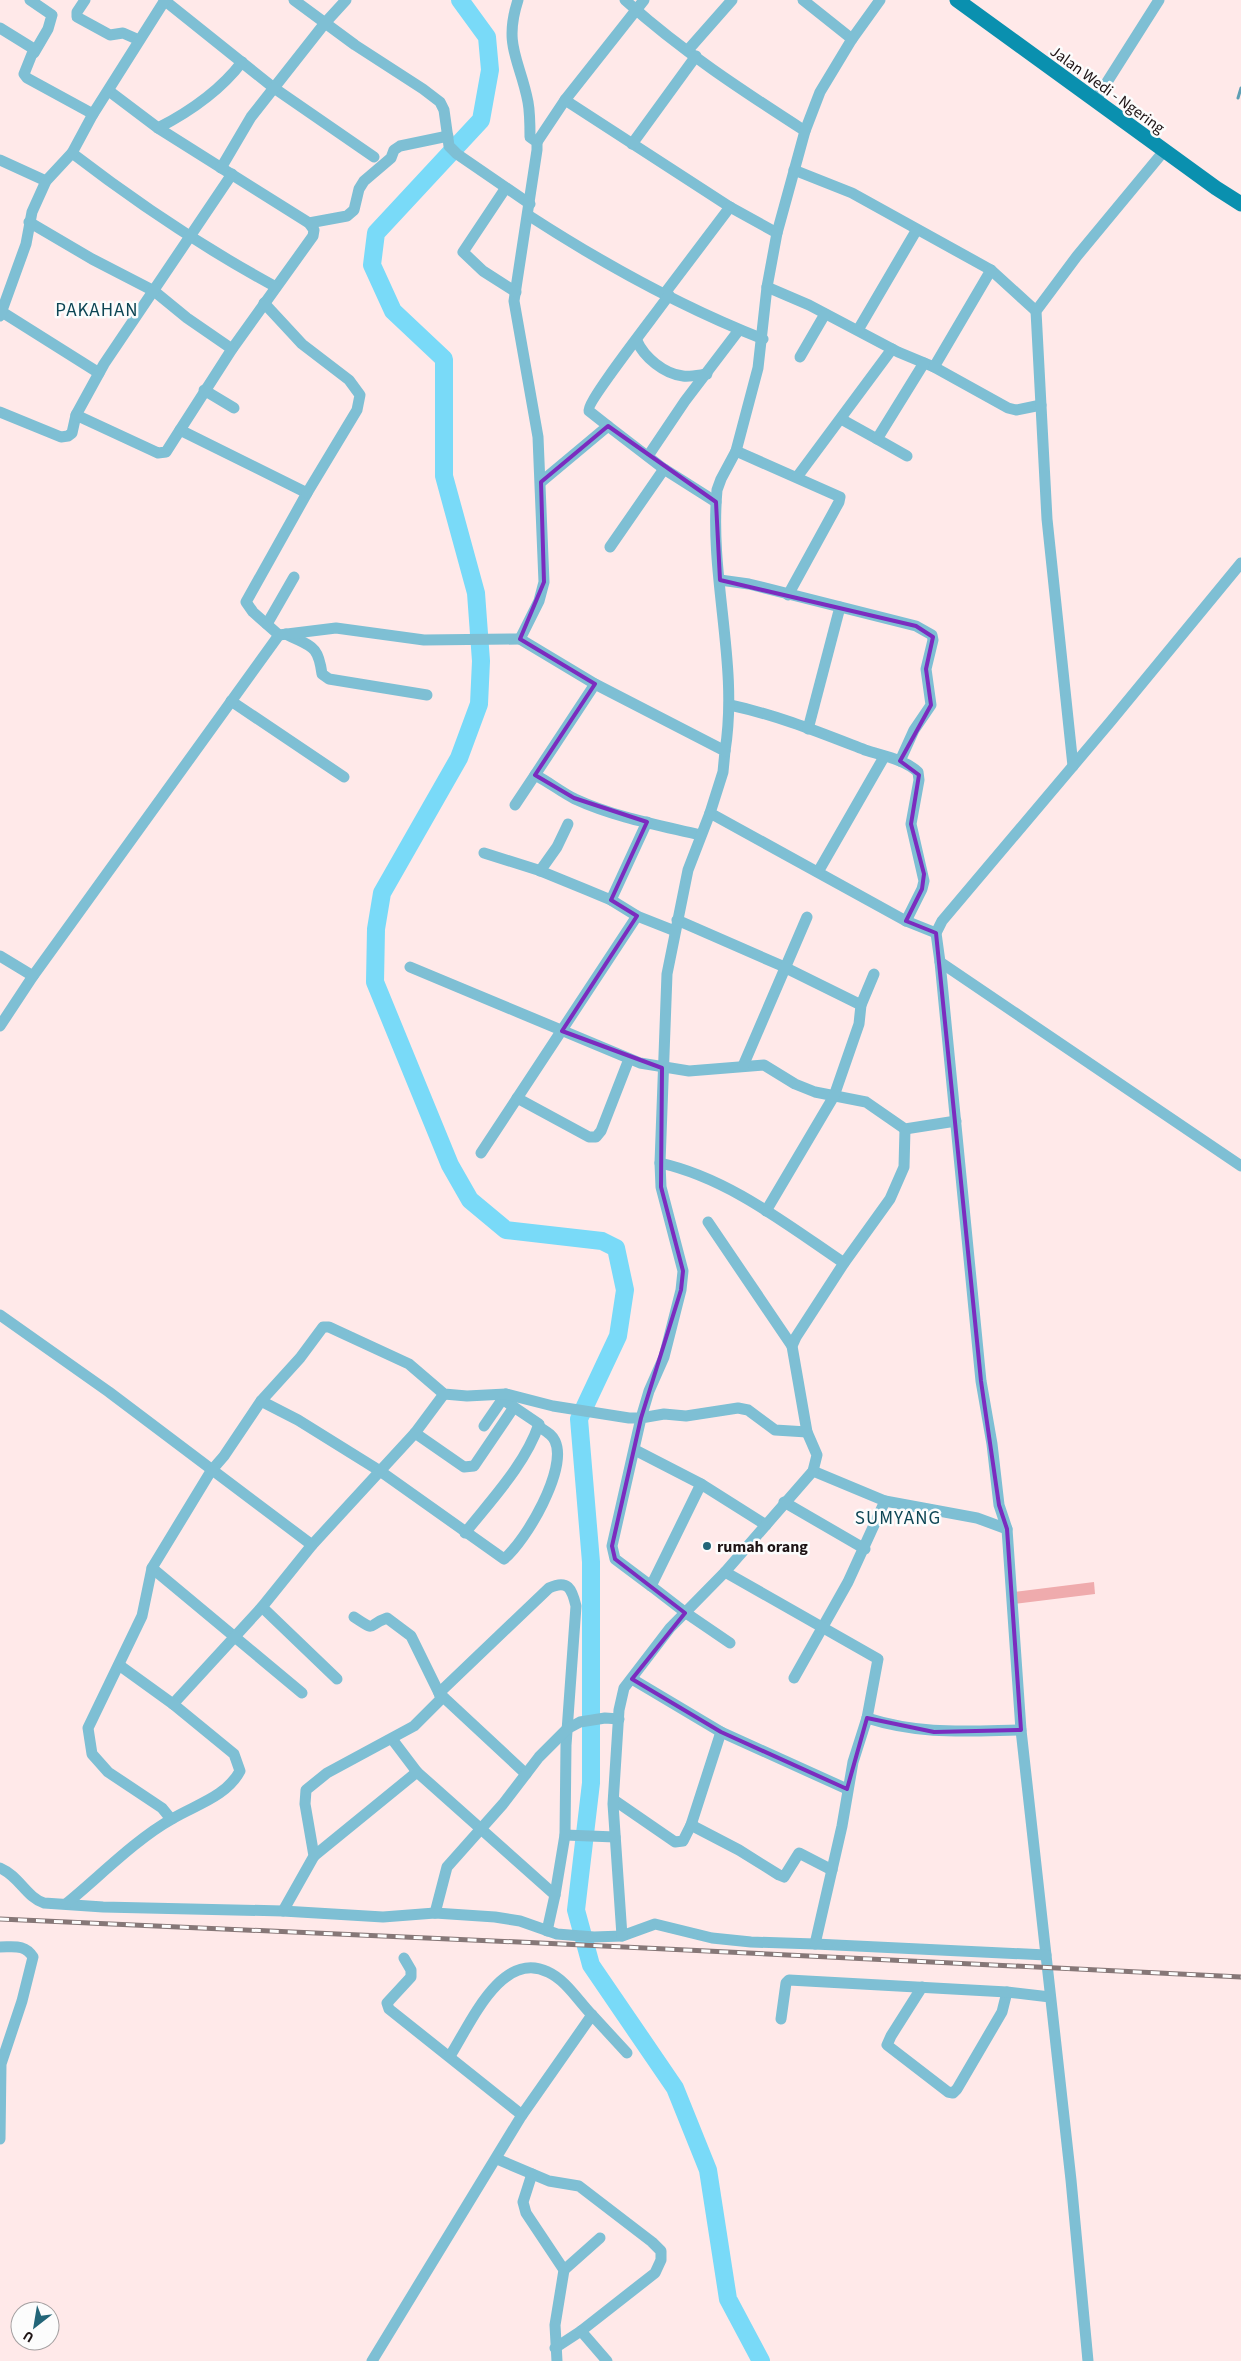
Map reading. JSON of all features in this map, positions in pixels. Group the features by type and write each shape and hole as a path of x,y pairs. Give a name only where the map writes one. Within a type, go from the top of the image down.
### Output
{"main road":[{"name":"Jalan Wedi - Ngering","path":"957,0 1164,151 1241,204"}],"street":[{"path":"30,0 52,15 48,29 25,71 25,76 93,114"},
{"path":"85,0 77,12 77,17 110,35 123,33 139,40"},
{"path":"99,373 1,314 26,244 30,222 46,181 72,153 93,114 165,0 274,88 374,157"},
{"path":"294,0 440,102 444,110 452,145 564,238 668,294 739,330 763,339"},
{"path":"221,168 251,117 325,23 346,0"},
{"path":"518,0 511,38 513,53 528,102 530,137 535,141"},
{"path":"625,0 749,95 805,131"},
{"path":"520,639 539,601 544,582 541,482 534,410 527,365 515,313 526,205 536,167 535,141 644,0"},
{"path":"632,144 692,53 732,0"},
{"path":"803,0 852,39"},
{"path":"730,1643 686,1613 615,1559 612,1546 641,1418 649,1391 664,1357 681,1290 683,1271 661,1187 662,1068 667,974 676,925 688,870 710,813 723,772 730,705 716,502 721,479 736,451 758,368 763,339 767,287 777,234 805,131 820,92 852,39 880,0"},
{"path":"1095,101 1158,0"},
{"path":"0,28 33,48 34,53"},
{"path":"158,128 176,119 218,90 242,62"},
{"path":"76,415 158,454 166,452 204,390 313,236 314,230 309,223 158,128 108,91"},
{"path":"565,100 777,234"},
{"path":"309,223 347,216 354,210 359,189 364,181 391,158 394,150 400,146 452,145"},
{"path":"1073,766 1047,519 1036,311 1076,256 1164,151"},
{"path":"72,153 127,196 226,260 276,287"},
{"path":"0,160 46,181"},
{"path":"794,170 852,194 916,231 990,270 1036,311"},
{"path":"0,412 65,437 72,433 76,415 99,373 232,174"},
{"path":"505,189 463,252 483,271 516,292"},
{"path":"716,502 664,469 588,411 588,406 598,390 637,340 730,206"},
{"path":"30,222 92,259 154,291 187,318 232,349"},
{"path":"858,330 916,231"},
{"path":"877,439 929,365 990,270"},
{"path":"767,287 858,330 892,349 929,365 1012,410 1040,405"},
{"path":"264,303 302,344 349,380 360,395 357,410 246,600 247,605 267,624 283,634 314,648 320,658 322,674 329,679 427,695"},
{"path":"800,357 825,314"},
{"path":"648,456 685,401 739,330"},
{"path":"637,340 641,350 671,373 682,376 707,374"},
{"path":"797,477 892,349"},
{"path":"204,390 234,408"},
{"path":"841,419 907,456"},
{"path":"541,482 608,426"},
{"path":"180,430 307,493"},
{"path":"736,451 837,494 840,499 788,595"},
{"path":"610,548 664,469"},
{"path":"1088,2361 1071,2180 1021,1730 1007,1529 1000,1510 992,1444 981,1381 936,933 942,921 1241,563"},
{"path":"267,624 294,577"},
{"path":"720,580 749,584 916,626 927,631 933,637 926,669 931,705 914,730 900,761"},
{"path":"808,729 840,607"},
{"path":"0,1026 33,976 231,702 283,634 336,628 377,635 454,641 520,639 595,684 725,752"},
{"path":"515,805 595,684"},
{"path":"231,702 344,777"},
{"path":"730,705 753,710 900,761 913,768 919,776 911,824 924,874 922,889 906,921"},
{"path":"818,872 884,757"},
{"path":"535,775 574,798 611,812 700,835"},
{"path":"710,813 906,921 936,933"},
{"path":"611,900 647,822"},
{"path":"540,871 557,847 568,824"},
{"path":"484,853 540,871 611,900 637,916 676,925 784,968 861,1005"},
{"path":"481,1153 637,916"},
{"path":"743,1066 807,917"},
{"path":"0,956 33,976"},
{"path":"940,962 1241,1166"},
{"path":"410,967 629,1059 662,1068 689,1071 764,1065 795,1084 815,1092 873,1105 905,1129 956,1122"},
{"path":"766,1211 834,1096 859,1024 861,1005 874,974"},
{"path":"517,1098 589,1137 596,1136 601,1131 629,1059"},
{"path":"792,1346 844,1263 890,1199 903,1172 905,1129"},
{"path":"660,1163 707,1177 766,1211 844,1263"},
{"path":"622,1936 613,1837 619,1719 624,1688 670,1628 725,1572 784,1502 813,1471 817,1455 807,1432 792,1346 708,1222"},
{"path":"0,1315 109,1392 211,1471 312,1545"},
{"path":"171,1819 162,1808 108,1772 92,1754 88,1728 142,1616 152,1568 211,1471 224,1456 261,1401 300,1358 323,1327 410,1364 444,1394 467,1396 506,1394 553,1406 629,1418 664,1414 686,1416 738,1408 748,1410 774,1430 807,1432"},
{"path":"173,1704 262,1607 312,1545 415,1432 444,1394"},
{"path":"261,1401 298,1420 380,1471 504,1559 530,1529 548,1491 557,1463 556,1443 551,1434 538,1426 538,1422 514,1407 506,1399 506,1394"},
{"path":"484,1426 506,1394"},
{"path":"415,1432 464,1467 469,1468 474,1466 514,1407"},
{"path":"465,1533 498,1492 522,1456 538,1426"},
{"path":"635,1450 701,1484 766,1525"},
{"path":"813,1471 886,1501 976,1518 1007,1529"},
{"path":"651,1586 701,1484"},
{"path":"794,1678 823,1629 865,1549 886,1501"},
{"path":"784,1502 865,1549"},
{"path":"152,1568 302,1693"},
{"path":"725,1572 878,1659 867,1718 847,1789 842,1826 815,1944"},
{"path":"439,1693 549,1588 558,1583 567,1585 573,1592 576,1606 567,1729 566,1835 552,1933"},
{"path":"262,1607 337,1679"},
{"path":"314,1856 305,1804 306,1790 328,1773 414,1726 441,1699 411,1636 387,1618 370,1628 354,1617"},
{"path":"66,1903 171,1819 202,1805 226,1787 240,1772 234,1754 173,1704 119,1665"},
{"path":"632,1679 721,1732 847,1789"},
{"path":"439,1693 526,1774"},
{"path":"434,1913 446,1867 482,1829 539,1757 567,1729 580,1722 605,1718 619,1719"},
{"path":"867,1718 895,1727 934,1732 1021,1730"},
{"path":"614,1800 675,1842 683,1840 691,1825 721,1732"},
{"path":"392,1739 417,1772 556,1895"},
{"path":"283,1911 314,1856 417,1772"},
{"path":"691,1825 784,1877 799,1853 832,1870"},
{"path":"566,1835 613,1837"},
{"path":"0,1868 18,1880 35,1901 44,1903 103,1907 283,1911 384,1917 434,1913 512,1920 552,1933 594,1938 622,1936 654,1924 712,1938 751,1942 1046,1955"},
{"path":"0,1947 24,1947 28,1949 33,1957 22,2001 1,2064 0,2139"},
{"path":"404,1958 411,1970 411,1977 387,2004 389,2009 522,2114"},
{"path":"450,2056 493,1987 505,1976 518,1969 538,1969 548,1972 558,1979 627,2054"},
{"path":"781,2018 786,1983 789,1980 1007,1992 1050,1997"},
{"path":"922,1987 890,2036 887,2045 948,2092 953,2093 958,2089 1002,2012 1007,1992"},
{"path":"372,2361 497,2159 522,2114 592,2015"},
{"path":"497,2159 549,2181 579,2186 661,2251 661,2260 655,2272 581,2331 555,2348"},
{"path":"532,2174 523,2202 526,2213 564,2270"},
{"path":"557,2361 555,2325 564,2270 600,2238"},
{"path":"581,2331 606,2361"}],"highlighted area":[{"path":"608,426 716,502 720,580 916,626 933,637 926,669 931,705 900,761 919,775 911,824 924,874 922,889 906,921 936,933 981,1381 999,1505 1007,1529 1021,1730 934,1732 867,1718 847,1789 721,1732 632,1679 685,1613 615,1559 612,1546 641,1418 681,1290 683,1271 661,1187 662,1068 562,1031 637,916 611,900 647,822 574,798 535,775 595,684 520,639 544,582 541,482"}],"shaded area":[{"path":"1094,1582 1095,1594 1014,1604 1013,1592"}],"waterway":[{"path":"460,0 487,37 490,70 481,120 376,233 372,265 393,311 444,359 444,476 476,593 481,661 479,704 459,758 382,893 376,929 375,982 450,1165 470,1200 506,1230 602,1241 616,1248 625,1290 618,1336 579,1419 591,1562 591,1783 576,1910 591,1965 675,2088 708,2170 728,2299 761,2361"},
{"path":"1238,98 1241,88"}],"railway":[{"path":"0,1919 1241,1977"}],"place":[{"name":"rumah orang","path":"707,1546"}],"district":[{"name":"PAKAHAN","path":"97,309"},
{"name":"SUMYANG","path":"898,1517"}]}
